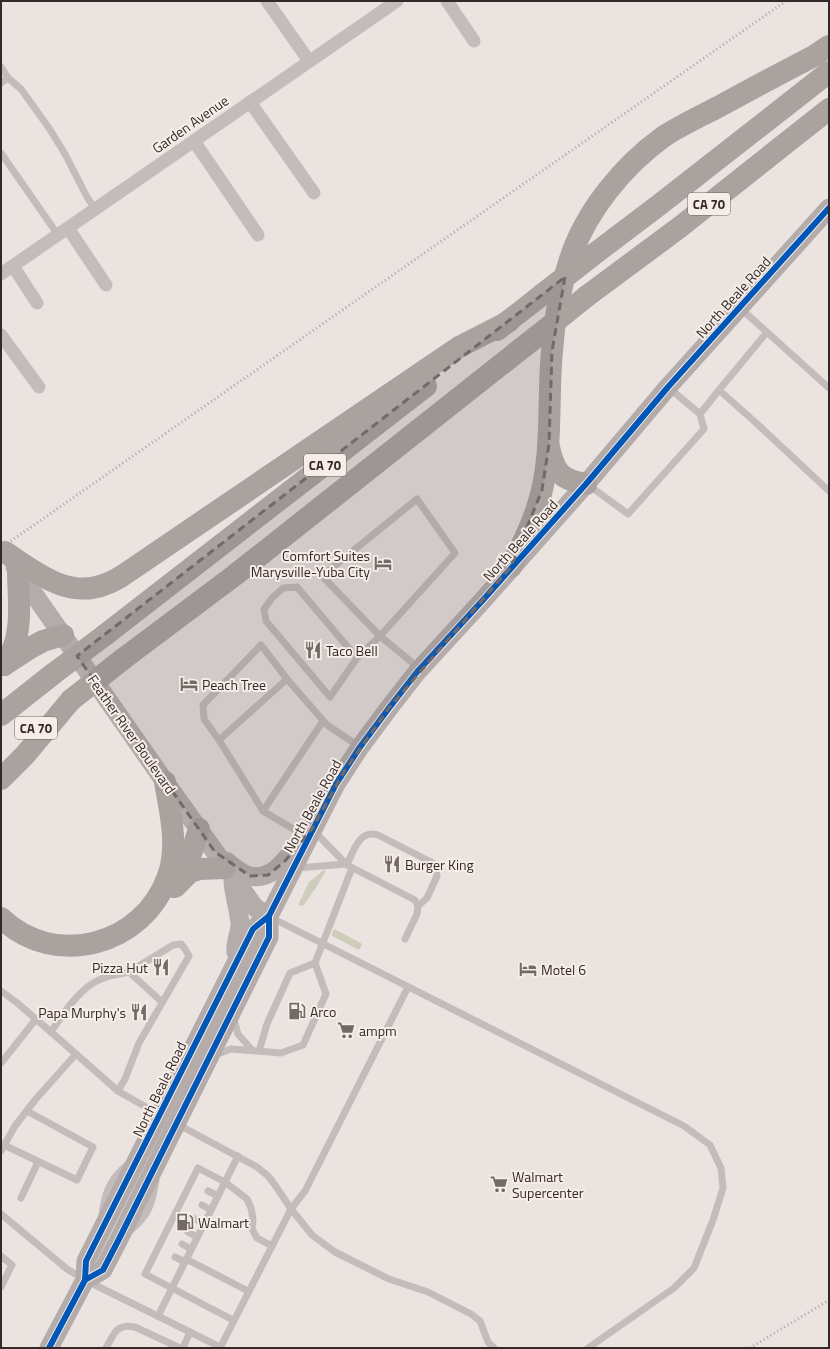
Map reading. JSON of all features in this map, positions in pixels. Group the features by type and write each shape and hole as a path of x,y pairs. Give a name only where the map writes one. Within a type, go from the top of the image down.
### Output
{"highway":[{"path":"511,567 537,508 542,490 549,444 552,351 558,302 570,258 592,213 610,188 632,164 664,137 814,56 829,46"},
{"name":"CA 70","path":"1,714 105,635 829,72"},
{"name":"CA 70","path":"1,756 123,659 235,575 587,296 680,227 829,109"},
{"path":"3,549 54,583 70,588 90,588 105,585 122,576 459,347 508,322"},
{"path":"549,444 554,466 559,473 575,482 586,484"},
{"path":"3,666 12,650 17,632 19,615 18,570"},
{"path":"3,666 43,641 63,635"},
{"path":"1,779 25,755 71,700"},
{"path":"1,918 12,928 31,939 49,944 70,946 111,938 138,920 149,909 159,895 169,875 173,854 172,827 165,782"},
{"path":"1,939 32,948 66,955 90,954 107,950 127,941 139,932 160,911 192,851 199,829"},
{"path":"173,889 190,872 200,869 224,866"}],"main road":[{"name":"North Beale Road","path":"49,1348 86,1280 86,1261 253,929 268,916 308,833 336,784 360,747 420,669 586,484 668,387 827,213"},
{"name":"Feather River Boulevard","path":"3,549 224,866 253,905 268,916"},
{"path":"224,866 250,876 261,877 268,875 285,861 308,833"},
{"path":"224,866 240,924 235,946 236,962"},
{"name":"North Beale Road","path":"86,1280 103,1270 157,1163 269,937 268,916"}],"street":[{"path":"267,1 309,62"},
{"name":"Garden Avenue","path":"1,274 397,1"},
{"path":"447,1 474,41"},
{"path":"250,102 314,193"},
{"path":"194,141 258,234"},
{"path":"63,231 106,285"},
{"path":"13,266 37,303"},
{"path":"1,335 38,387"}],"lane":[{"path":"1,67 8,78 21,89 49,128 65,154 87,197 96,209"},
{"path":"1,84 8,78"},
{"path":"1,152 63,231"},
{"path":"740,308 829,388"},
{"path":"700,414 767,332"},
{"path":"586,484 628,514 704,429 700,414 668,387"},
{"path":"719,390 829,491"},
{"path":"357,658 297,587 283,588 272,598 264,609 266,621 330,697 357,658 380,636 455,553 417,499 322,576 380,636 420,669"},
{"path":"360,747 323,721 261,645 203,705 204,719 263,810 308,833 348,866 415,900 418,906 417,914 405,939"},
{"path":"219,740 287,678"},
{"path":"263,810 323,721"},
{"path":"209,1057 231,1049 281,1053 303,1045 326,994 315,963 348,866 361,838 370,834 378,835 434,864 437,876 427,898 418,906"},
{"path":"292,868 348,866"},
{"path":"268,916 684,1126 710,1145 721,1168 723,1188 713,1220 694,1268 674,1288 588,1348"},
{"path":"51,1032 64,1011 83,991 101,979 129,972 173,945 181,944 188,956 139,1043 125,1079 118,1091"},
{"path":"255,1050 290,973 315,963"},
{"path":"129,972 162,1002"},
{"path":"1,1214 67,1269 220,1348 291,1209 306,1191 408,987"},
{"path":"1,991 36,1019 118,1091 160,1115"},
{"path":"232,1011 238,1034 255,1050"},
{"path":"1,1063 36,1019"},
{"path":"27,1111 93,1147 77,1180 3,1148 14,1126 76,1054"},
{"path":"176,1124 257,1166 268,1176 291,1209 312,1235 335,1252 389,1279 428,1292 471,1314 480,1321 488,1342 494,1348"},
{"path":"158,1316 238,1156"},
{"path":"21,1198 38,1162"},
{"path":"233,1320 145,1274 161,1249 174,1224 194,1183 198,1168 225,1182 247,1199 252,1208 252,1229 257,1238 272,1246"},
{"path":"208,1191 218,1196"},
{"path":"202,1205 211,1210"},
{"path":"195,1219 204,1223"},
{"path":"188,1232 198,1237"},
{"path":"182,1244 191,1249"},
{"path":"1,1256 12,1265 1,1287"},
{"path":"175,1257 248,1291"},
{"path":"106,1348 115,1331 122,1326 128,1325 180,1348"},
{"path":"183,1348 190,1332"}],"highlighted area":[{"path":"565,277 552,351 549,444 542,490 511,567 389,708 345,770 312,829 285,861 268,875 250,876 215,852 77,656"}],"shaded area":[{"path":"326,870 317,886 303,906 298,905 309,882"},
{"path":"334,929 361,943 362,945 359,950 332,936"}],"railway":[{"path":"1,548 786,1"},
{"path":"750,1348 829,1300"}],"cycle path":[{"path":"49,1348 85,1280 86,1261 253,929 269,916 336,784 360,747 417,672 483,600 586,484 668,387 829,208"},
{"path":"85,1280 103,1270 119,1239 269,937 269,916"}],"place":[{"name":"Comfort Suites Marysville-Yuba City","path":"383,563"},
{"name":"Taco Bell","path":"313,650"},
{"name":"Peach Tree","path":"189,684"},
{"name":"Burger King","path":"392,864"},
{"name":"Pizza Hut","path":"161,967"},
{"name":"Motel 6","path":"528,969"},
{"name":"Arco","path":"297,1011"},
{"name":"Papa Murphy's","path":"139,1012"},
{"name":"ampm","path":"346,1030"},
{"name":"Walmart Supercenter","path":"499,1184"},
{"name":"Walmart","path":"185,1222"}]}
